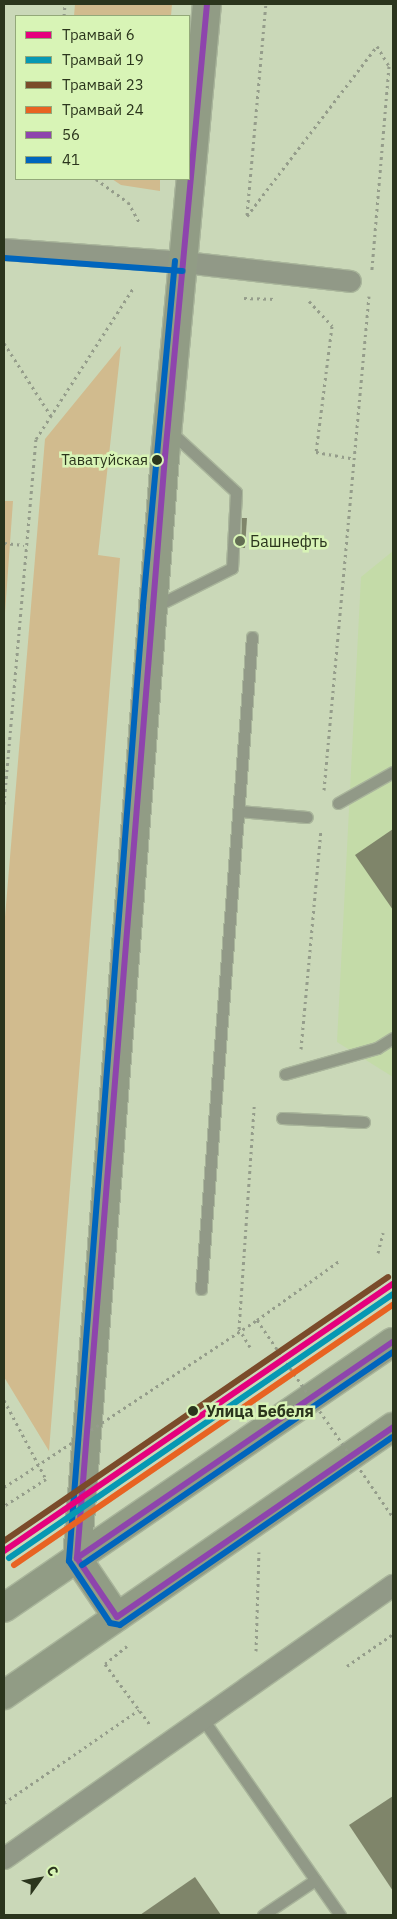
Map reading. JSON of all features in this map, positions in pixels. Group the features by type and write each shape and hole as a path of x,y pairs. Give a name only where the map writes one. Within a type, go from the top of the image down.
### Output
{"main road":[{"path":"118,1617 77,1558 167,428 207,4"},
{"path":"4,1608 393,1342"},
{"path":"4,1695 393,1427"}],"street":[{"path":"4,249 184,262 350,281"},
{"path":"4,1858 393,1585"}],"lane":[{"path":"152,608 232,568 236,492 167,428"},
{"path":"201,1289 252,637"},
{"path":"338,803 393,772"},
{"path":"239,811 307,817"},
{"path":"285,1074 377,1048 393,1038"},
{"path":"282,1118 364,1122"},
{"path":"202,1718 340,1915"},
{"path":"263,1915 315,1880"}],"path":[{"path":"266,4 247,216 377,46 389,66 371,272"},
{"path":"97,180 128,202 139,222"},
{"path":"4,804 24,545 36,439 134,287"},
{"path":"324,792 370,292"},
{"path":"244,298 281,299"},
{"path":"299,300 308,300 332,326 316,452 354,459"},
{"path":"4,343 51,416"},
{"path":"4,543 24,545"},
{"path":"299,1070 322,821"},
{"path":"250,1347 239,1329 254,1106"},
{"path":"378,1253 383,1233"},
{"path":"4,1487 257,1320 339,1261"},
{"path":"257,1320 393,1517"},
{"path":"4,1400 46,1479 4,1506"},
{"path":"354,1476 370,1466"},
{"path":"255,1660 260,1542"},
{"path":"347,1666 393,1634"},
{"path":"136,1639 105,1664 154,1730"},
{"path":"4,1803 139,1710"}],"shaded area":[{"path":"75,4 172,4 171,15 74,15"},
{"path":"114,180 160,180 160,191 121,185"},
{"path":"121,346 98,555 120,558 49,1451 4,1377 4,929 45,439"},
{"path":"4,501 13,501 4,627"},
{"path":"393,551 393,1077 337,1042 361,577"}],"building":[{"path":"242,518 247,518 245,548 241,548"},
{"path":"393,829 393,910 355,855"},
{"path":"393,1796 393,1891 349,1825"},
{"path":"195,1877 221,1915 140,1915"}],"tram line":[{"name":"23","path":"4,1541 388,1277"},
{"name":"6","path":"4,1551 393,1284"},
{"name":"19","path":"9,1558 393,1294"},
{"name":"24","path":"14,1565 393,1305"}],"transit line":[{"name":"56","path":"207,4 165,456 77,1558 117,1617 393,1427"},
{"name":"41","path":"4,258 183,271"},
{"name":"41","path":"175,261 143,607 69,1561 110,1623 120,1625 393,1437"},
{"name":"56","path":"77,1558 393,1342"},
{"name":"41","path":"82,1565 393,1352"}],"place":[{"name":"Таватуйская","path":"157,460"},
{"name":"Башнефть","path":"240,541"},
{"name":"Улица Бебеля","path":"193,1411"}]}
